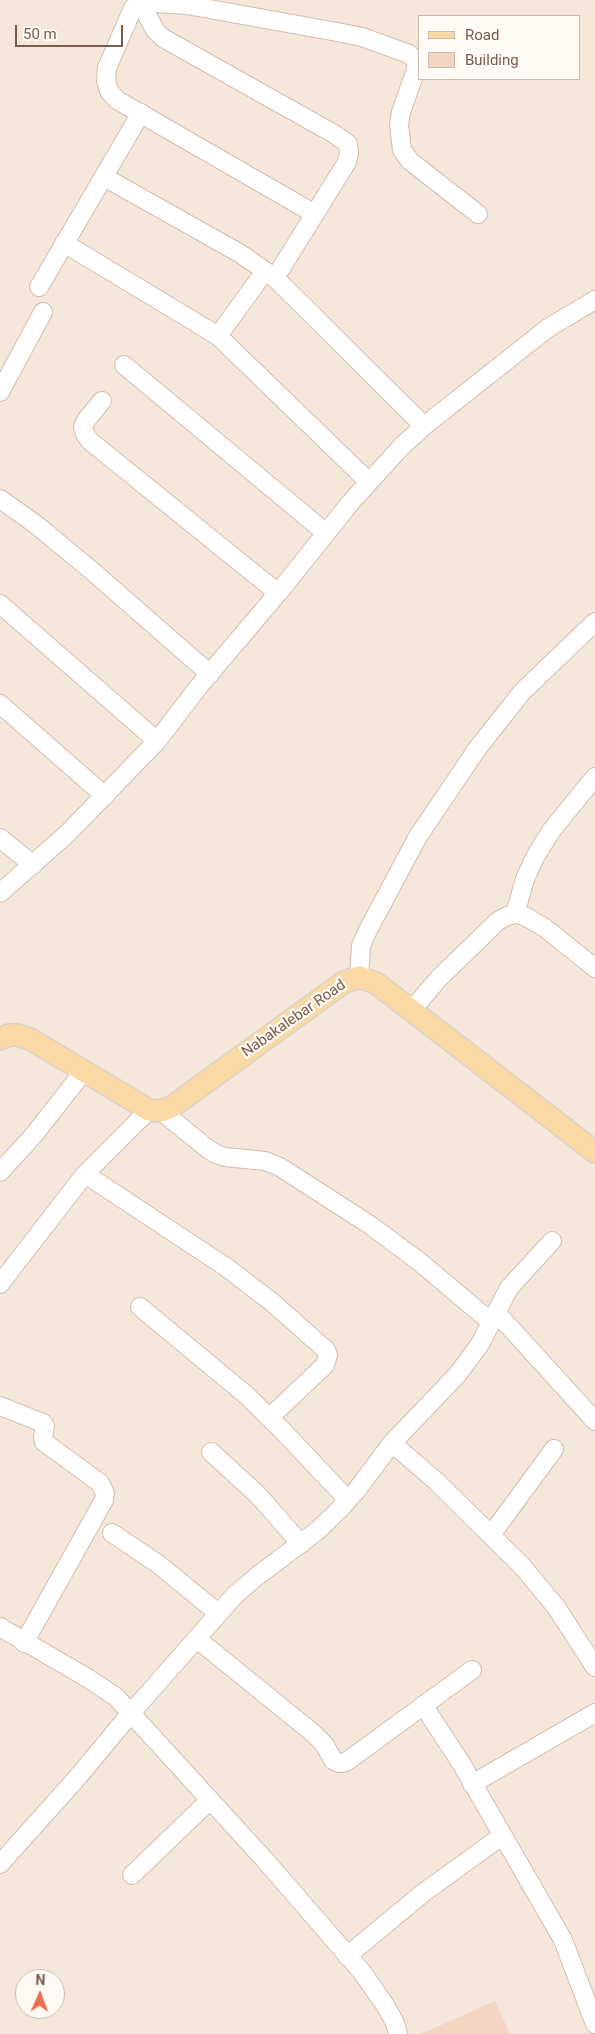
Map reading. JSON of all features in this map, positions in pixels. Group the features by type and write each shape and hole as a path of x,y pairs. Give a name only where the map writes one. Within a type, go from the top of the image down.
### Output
{"main road":[{"name":"Nabakalebar Road","path":"155,1110 173,1106 344,982 359,976 376,983 595,1152"},
{"path":"0,1039 9,1035 18,1035 30,1039 155,1110"}],"street":[{"path":"140,1 155,30 163,38 336,135 348,144 347,162 315,214 270,274 218,336"},
{"path":"315,214 117,100 109,91 106,80 107,68 127,18 140,1 186,5 338,32 362,37 408,54 415,60 417,67 401,112 399,125 402,150 410,162 478,214"},
{"path":"39,287 141,113"},
{"path":"104,177 241,254 270,274 424,426"},
{"path":"64,243 218,336 369,482"},
{"path":"0,893 33,865 105,796 157,741 369,482 424,426 548,328 595,300"},
{"path":"0,392 43,312"},
{"path":"124,365 326,533"},
{"path":"102,401 83,427 90,441 278,593"},
{"path":"0,499 48,534 210,674"},
{"path":"0,604 157,741"},
{"path":"359,976 361,946 366,932 417,838 477,748 522,692 595,622"},
{"path":"0,704 105,796"},
{"path":"515,914 525,879 535,857 551,831 595,777"},
{"path":"0,838 33,865"},
{"path":"412,1010 439,978 498,921 515,914 525,916 545,928 595,968"},
{"path":"0,1172 33,1136 84,1071"},
{"path":"0,1284 85,1174 155,1110 216,1154 265,1160 280,1167 385,1236 493,1317 595,1421"},
{"path":"85,1174 226,1268 273,1303 326,1350 328,1355 325,1365 269,1418"},
{"path":"0,1864 77,1778 218,1613 256,1577 317,1531 348,1500 392,1443 458,1374 480,1344 493,1317 518,1275 552,1241"},
{"path":"140,1307 245,1394 348,1500"},
{"path":"0,1406 43,1422 45,1426 44,1442 100,1484 105,1494 24,1643"},
{"path":"392,1443 437,1482 522,1567 556,1607 595,1667"},
{"path":"491,1535 554,1450"},
{"path":"211,1452 258,1495 300,1544"},
{"path":"112,1533 158,1564 218,1613"},
{"path":"0,1628 89,1679 116,1697 264,1859 362,1972 385,2005 395,2023 398,2034"},
{"path":"197,1639 313,1733 324,1744 333,1760 339,1763 346,1762 472,1670"},
{"path":"423,1705 461,1763 563,1940 595,2024"},
{"path":"472,1784 595,1713"},
{"path":"132,1875 210,1800"},
{"path":"347,1956 423,1893 502,1836"}],"shaded area":[{"path":"0,0 595,0 595,2034 0,2034"}],"building":[{"path":"495,2001 510,2034 421,2034"}]}
